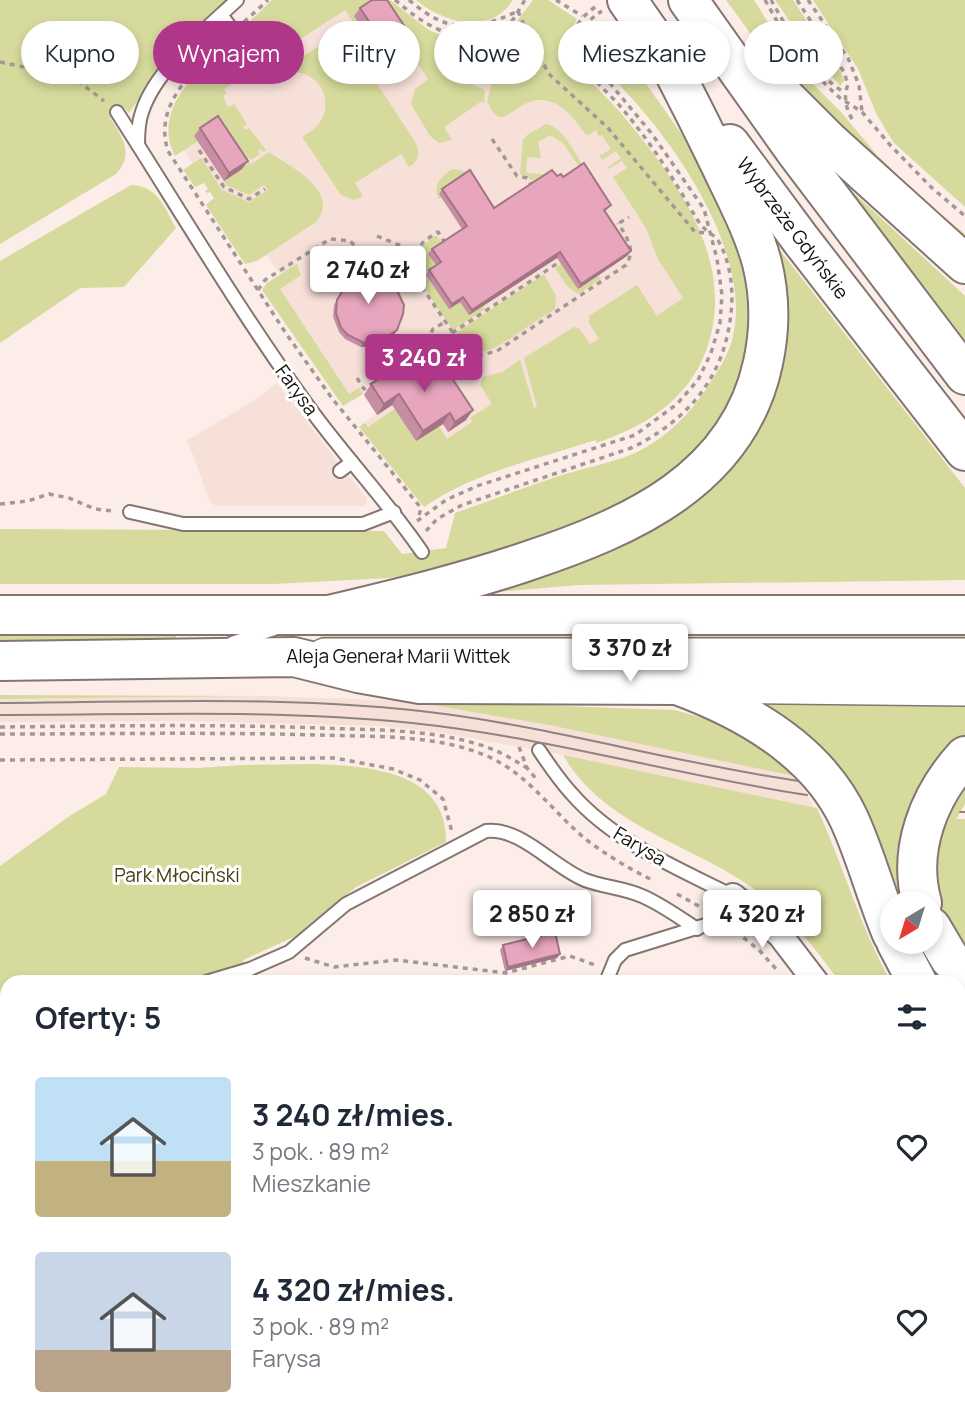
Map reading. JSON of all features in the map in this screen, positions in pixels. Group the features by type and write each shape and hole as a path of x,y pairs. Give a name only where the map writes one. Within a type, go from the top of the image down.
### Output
{"main road":[{"name":"Wybrzeże Gdyńskie","path":"627,0 641,21"},
{"path":"688,0 803,163 965,375"},
{"path":"694,0 803,117 965,264"},
{"path":"324,615 491,574 559,551 627,523 692,481 734,432 756,388 765,354 767,312 762,266 744,213 680,84"},
{"name":"Wybrzeże Gdyńskie","path":"686,84 801,240 965,451"},
{"path":"0,615 965,615"},
{"name":"Aleja Generał Marii Wittek","path":"0,661 304,657 965,656"},
{"path":"304,657 358,673 420,684 965,688"},
{"path":"677,685 742,715 802,754 831,789 848,816 880,902"},
{"path":"921,891 918,857 926,817 943,782 965,756"},
{"path":"943,947 965,975"},
{"path":"902,954 913,975"}],"street":[{"name":"Farysa","path":"733,896 780,936 811,975"}],"lane":[{"path":"138,145 138,126 149,98 176,59 237,0"},
{"path":"221,15 226,21"},
{"name":"Farysa","path":"117,112 265,346 422,552"},
{"path":"340,471 352,462"},
{"path":"130,512 183,524 363,524 394,512"},
{"path":"181,615 304,657"},
{"path":"185,659 324,615"},
{"name":"Farysa","path":"539,750 573,796 614,832 669,864 733,896"},
{"path":"230,975 289,953 346,904 486,831 497,830 511,834 558,866 586,880 643,896 697,929"},
{"path":"606,975 625,950 709,924 733,896"}],"path":[{"path":"246,21 268,0"},
{"path":"395,0 428,26 457,36 500,30 510,24 525,0"},
{"path":"409,0 437,20 452,26 487,24 518,11"},
{"path":"556,0 584,15"},
{"path":"425,533 437,519 461,505 631,448 650,439 690,407 706,386 720,359 731,315 731,285 727,263 718,240 702,227 667,166 578,58 574,37 577,24 584,15 606,0"},
{"path":"765,0 782,30 826,85 862,112 907,163 965,216"},
{"path":"771,0 790,34 832,85 844,92 848,85 844,72 797,0"},
{"path":"808,0 848,58 859,85 862,112"},
{"path":"518,11 533,47 550,75 614,135 695,232 710,233"},
{"path":"417,521 446,500 477,486 635,435 677,404 698,380 711,353 720,323 722,296 704,209 652,134 585,53 583,30 590,20"},
{"path":"0,62 78,81 117,112"},
{"path":"184,84 168,108 164,131 171,158 331,397 421,508 417,521"},
{"path":"492,139 517,176 527,178 532,186"},
{"path":"199,150 224,187 249,199 265,189"},
{"path":"607,231 629,217"},
{"path":"445,243 438,232 424,241 413,262 415,275 460,345 467,351 489,354 624,267 631,254 630,243 618,223"},
{"path":"377,236 416,252"},
{"path":"258,290 265,280 330,239 350,240 358,249"},
{"path":"452,333 566,258"},
{"path":"600,268 607,278"},
{"path":"485,304 488,309"},
{"path":"399,366 422,351 433,329 445,322"},
{"path":"357,378 363,389 375,382"},
{"path":"0,504 28,501 49,494 69,498 95,509 130,512"},
{"path":"415,514 417,521"},
{"path":"0,727 260,726 383,731 474,742 505,754 527,768"},
{"path":"0,734 259,733 384,737 435,742 485,755 518,773 587,840 660,885"},
{"path":"0,761 335,758 368,764 393,769 420,780 443,799 453,827 452,851"},
{"path":"671,891 716,915 760,951 776,970"},
{"path":"289,953 334,967 396,960 506,973 570,956 606,975"}],"shaded area":[{"path":"386,0 413,21 318,21 318,84 420,84 420,27 434,38 434,84 544,84 544,80 605,130 703,280 689,327 565,403 404,474 365,424 376,414 363,394 348,403 268,284 280,275 266,254 232,225 175,137 208,84 304,84 304,21 269,21"},
{"path":"277,383 367,499 365,506 216,506 210,502 186,441 260,397"},
{"path":"264,696 409,701 554,726 795,776 814,807 563,755 438,732 381,726 183,721 0,722 0,699"}],"green space":[{"path":"0,0 226,0 204,21 153,21 153,79 129,113 124,107 110,117 125,146 122,167 116,174 0,244"},
{"path":"272,0 390,0 417,21 390,21 377,2 378,21 352,21 345,10 328,21 318,21 318,28 304,37 304,21 250,21"},
{"path":"416,0 513,0 503,12 483,21 452,19"},
{"path":"533,0 548,0 577,19 558,21 558,84 593,84 641,138 680,193 696,222 708,253 714,285 714,318 706,351 698,369 676,398 647,420 614,437 596,443 596,440 485,475 424,507 359,427 376,414 365,423 368,427 411,398 395,373 428,351 441,356 453,366 452,370 438,379 432,416 447,439 472,422 470,418 492,404 480,385 483,377 502,372 520,360 534,408 537,407 524,358 574,327 579,328 590,344 599,339 589,323 589,316 637,285 657,316 683,298 658,259 646,228 613,177 627,168 622,161 607,168 621,158 616,151 602,160 599,156 611,149 602,135 599,136 596,130 585,134 566,111 550,101 531,101 506,116 499,117 487,101 492,84 544,84 544,21 517,21"},
{"path":"726,0 754,0 767,21 744,21 744,25"},
{"path":"775,0 793,0 807,21 790,21"},
{"path":"813,0 965,0 965,207 893,142 876,113 858,69 843,46 843,21 827,21"},
{"path":"420,23 434,32 434,84 473,84 485,90 484,103 482,101 444,127 452,140 439,143 430,136 411,104 415,89 428,79 420,67"},
{"path":"318,47 318,84 377,84 414,140 418,151 416,161 409,167 401,154 355,183 363,196 354,200 341,195 303,138 316,127 326,104 324,93 317,83 304,75 304,56"},
{"path":"187,84 232,84 224,89 227,93 223,96 228,107 234,104 247,124 243,127 245,130 249,128 266,150 258,150 260,154 247,160 251,164 269,152 309,180 318,189 322,200 322,210 316,222 257,261 245,264 206,205 214,198 210,192 205,191 208,189 204,183 195,187 183,170 201,158 222,190 249,202 268,190 264,185 249,195 226,185 217,170 236,158 195,136 198,141 175,156 169,139 169,123"},
{"path":"618,84 646,84 707,170 748,271 752,309 742,381 722,422 672,476 557,538 456,568 389,578 273,584 0,584 0,529 384,531 402,554 446,548 455,513 565,474 614,461 653,443 683,418 721,365 734,331 736,303 724,245 712,216 681,162 647,116"},
{"path":"790,84 813,84 877,155 920,197 965,234 965,252"},
{"path":"546,124 564,136 585,169 582,171 563,143 550,135 538,142 541,158 527,157 526,173 549,175 534,184 528,176 520,174 523,140"},
{"path":"453,169 469,174 439,193 442,198 439,199 437,186"},
{"path":"843,183 965,296 965,340"},
{"path":"131,185 148,189 154,194 164,205 176,228 124,287 80,288 0,343 0,261"},
{"path":"436,235 443,245 429,254 460,302 483,306 485,309 453,330 428,294 416,263 420,249"},
{"path":"775,244 965,488 965,580 579,585 472,594 540,576 761,418 782,370"},
{"path":"582,250 601,279 578,294 568,287 555,268"},
{"path":"297,264 301,275 280,289 349,394 359,388 363,394 343,406 262,290 267,283"},
{"path":"544,274 556,296 555,309 492,349 477,351 463,343 456,333"},
{"path":"965,630 965,642 320,645 321,632"},
{"path":"176,632 176,643 0,644 0,633"},
{"path":"0,695 264,696 0,699"},
{"path":"755,700 965,701 965,741 912,891 895,891 876,839 850,785 833,761 812,739 787,719"},
{"path":"409,701 675,710 727,725 767,749 799,777 554,726"},
{"path":"563,755 817,808 870,940 887,975 834,975 781,911 757,891 706,860 626,818 581,780"},
{"name":"Park Młociński","path":"315,764 359,767 402,777 420,787 434,800 443,818 446,842 356,887 296,936 243,960 248,975 0,975 0,866 68,817 106,794 119,767 197,768"},
{"path":"965,780 965,804 956,819 965,819 965,950 945,918 943,891 938,891 935,877 939,826"}],"building":[{"path":"372,0 387,0 401,21 369,21 360,8"},
{"path":"218,116 248,161 229,173 200,128"},
{"path":"584,163 611,205 604,210 631,251 581,284 560,252 472,310 463,297 452,304 429,270 441,262 432,249 467,226 442,189 470,170 494,208 552,170 557,176 561,174 563,177"},
{"path":"358,262 365,276 384,278 395,286 404,305 397,330 381,341 364,343 348,335 341,328 336,313 337,300 346,285 339,272"},
{"path":"409,359 425,382 446,369 473,410 455,422 450,413 423,431 399,394 384,404 371,384"},
{"path":"555,932 560,954 508,967 503,945"}],"tram line":[{"path":"0,703 223,701 390,708 489,721 710,766 799,781"},
{"path":"0,715 258,714 412,723 512,737 807,795"},
{"path":"960,812 965,812"}]}
